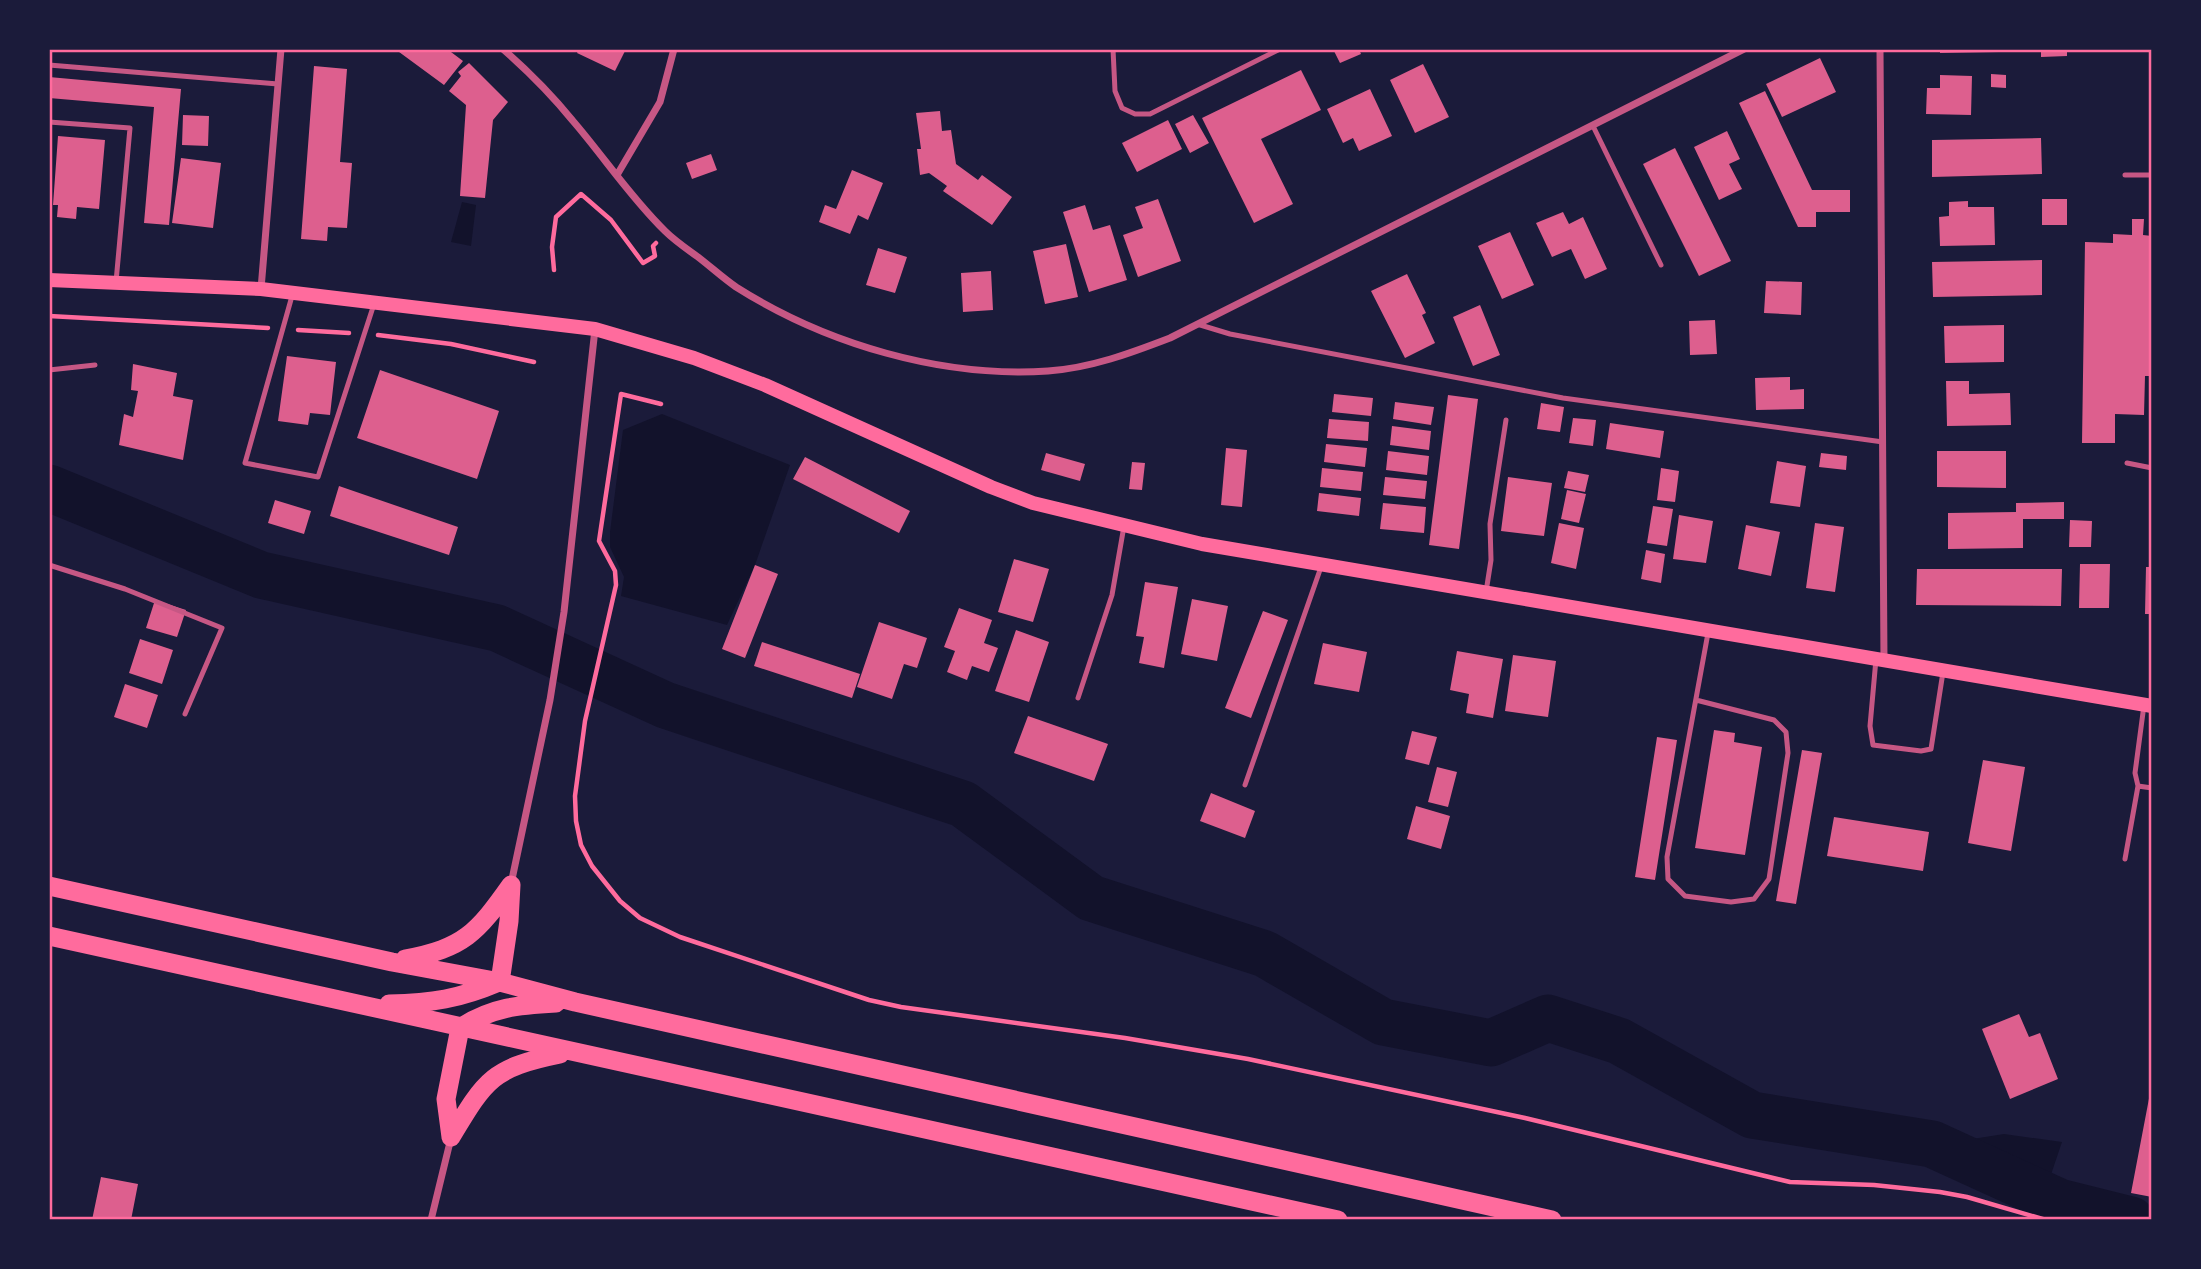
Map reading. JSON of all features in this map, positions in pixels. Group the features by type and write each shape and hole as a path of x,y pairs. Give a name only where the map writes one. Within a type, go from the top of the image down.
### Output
{"highway":[{"path":"392,962 437,953 464,940 487,919 511,885"},
{"path":"500,982 511,885"},
{"path":"49,886 392,962 500,982 575,1002 1552,1220"},
{"path":"49,936 1338,1220"},
{"path":"364,1006 433,1002 472,993 500,982"},
{"path":"451,1137 446,1098 460,1028 480,1015 508,1008 575,1002"},
{"path":"451,1137 476,1095 499,1072 530,1060 569,1052"}],"main road":[{"path":"49,280 261,289 595,329 694,358 765,385 1033,503 1124,526 1202,544 2148,706"}],"street":[{"path":"261,289 281,49"},
{"path":"503,49 525,68 572,119 666,232 733,285 775,310 848,340 906,358 954,368 1001,372 1089,365 1128,354 1197,324 1744,49"},
{"path":"617,175 660,102 674,49"},
{"path":"1880,49 1883,442 1880,660"},
{"path":"511,885 550,701 564,612 595,329"},
{"path":"431,1220 451,1137"}],"lane":[{"path":"1113,49 1115,91 1122,108 1135,114 1150,114 1280,49"},
{"path":"49,65 278,84"},
{"path":"49,122 130,128 116,282"},
{"path":"1593,126 1661,265"},
{"path":"2125,175 2152,174"},
{"path":"293,293 245,463 318,477 375,302"},
{"path":"1197,324 1230,334 1563,398 1883,442"},
{"path":"49,370 96,365"},
{"path":"1486,592 1491,560 1490,524 1506,420"},
{"path":"2127,463 2152,468"},
{"path":"1078,698 1112,596 1124,526"},
{"path":"1245,785 1322,564"},
{"path":"49,565 125,589 222,628 184,714"},
{"path":"1696,700 1774,720 1786,733 1788,753 1769,879 1754,899 1731,902 1685,896 1668,879 1667,857 1696,700 1709,630"},
{"path":"1880,660 1870,726 1873,745 1921,751 1931,749 1944,671"},
{"path":"2126,859 2138,786 2134,772 2148,706"},
{"path":"2138,786 2152,788"}],"path":[{"path":"554,270 552,247 556,217 581,194 611,220 643,263 655,256 653,246 666,232"},
{"path":"661,404 621,394 599,541 615,571 616,585 585,721 575,796 581,845 592,866 620,901 640,918 680,937 869,1000 901,1007 1125,1038 1248,1059 1525,1118 1790,1182 1926,1189 1967,1197 2046,1220"}],"shaded area":[{"path":"462,202 476,205 471,246 451,242"},
{"path":"662,414 790,465 755,565 727,625 621,596 624,577 610,547 610,532 623,430"},
{"path":"2004,1134 2062,1142 2039,1210 1982,1189 1942,1160 1947,1143"}],"building":[{"path":"395,49 447,49 463,61 444,85"},
{"path":"579,49 626,49 615,71 577,53"},
{"path":"1333,49 1359,49 1361,54 1340,63"},
{"path":"1940,49 1999,49 1999,52 1940,53"},
{"path":"2041,49 2067,49 2067,56 2041,57"},
{"path":"1820,58 1836,92 1782,117 1766,84"},
{"path":"469,63 508,102 493,120 485,198 460,196 466,105 449,91 461,76 458,72"},
{"path":"1423,64 1449,117 1415,133 1390,80"},
{"path":"314,66 347,69 340,162 352,163 347,228 328,227 327,241 301,239"},
{"path":"1301,70 1321,110 1261,139 1293,204 1254,223 1202,118"},
{"path":"1991,74 2006,75 2006,88 1991,87"},
{"path":"1940,75 1972,76 1971,115 1926,114 1927,88 1940,88"},
{"path":"49,77 181,89 169,225 144,223 154,107 49,98"},
{"path":"1370,89 1392,136 1359,151 1353,138 1343,143 1327,109"},
{"path":"1765,91 1812,190 1850,190 1850,212 1816,212 1816,227 1798,227 1739,103"},
{"path":"940,111 942,131 951,130 956,164 978,180 982,175 1012,197 992,225 943,191 947,186 929,173 920,175 917,149 921,149 916,113"},
{"path":"183,115 209,116 208,146 182,145"},
{"path":"1193,115 1209,143 1190,153 1175,124"},
{"path":"1168,120 1182,149 1137,172 1122,143"},
{"path":"1727,131 1740,159 1729,164 1742,189 1719,200 1694,147"},
{"path":"58,136 105,140 99,209 77,207 76,219 57,217 58,205 53,205"},
{"path":"2041,138 2042,174 1932,177 1932,140"},
{"path":"1675,148 1731,261 1699,276 1643,164"},
{"path":"711,154 717,170 692,179 686,163"},
{"path":"181,158 221,163 213,228 172,223"},
{"path":"852,170 883,183 868,220 858,215 850,234 819,222 825,205 836,209"},
{"path":"1158,199 1181,261 1138,277 1123,235 1143,228 1135,207"},
{"path":"2042,199 2067,199 2067,225 2042,225"},
{"path":"1968,201 1968,207 1994,207 1995,245 1940,246 1939,217 1949,216 1949,202"},
{"path":"1085,205 1093,230 1110,225 1127,280 1089,292 1063,212"},
{"path":"1563,212 1569,224 1583,217 1607,269 1585,279 1571,249 1552,257 1536,223"},
{"path":"2132,219 2144,219 2143,235 2152,236 2152,376 2145,376 2144,415 2115,414 2115,443 2082,443 2085,242 2113,243 2113,234 2132,235"},
{"path":"1510,232 1534,285 1502,299 1478,246"},
{"path":"1066,244 1078,297 1045,304 1033,251"},
{"path":"878,248 907,257 895,293 866,285"},
{"path":"2042,260 2042,295 1933,297 1932,262"},
{"path":"991,271 993,310 963,312 961,273"},
{"path":"1407,274 1426,313 1422,315 1435,343 1405,358 1371,291"},
{"path":"1766,281 1802,282 1801,315 1764,313"},
{"path":"1480,305 1500,355 1473,366 1453,317"},
{"path":"1715,320 1717,354 1690,355 1689,321"},
{"path":"2004,325 2004,362 1945,363 1944,326"},
{"path":"287,356 336,362 330,415 310,413 308,425 278,421"},
{"path":"133,364 177,373 173,396 193,400 183,460 119,445 124,414 133,417 138,391 131,390"},
{"path":"380,370 499,411 477,479 357,438"},
{"path":"1790,377 1790,390 1804,389 1804,409 1756,410 1755,378"},
{"path":"1946,381 1969,381 1969,394 2010,393 2011,425 1947,426"},
{"path":"1334,394 1373,398 1371,416 1332,412"},
{"path":"1448,395 1478,399 1459,549 1429,545"},
{"path":"1395,402 1434,407 1431,425 1393,419"},
{"path":"1541,403 1564,407 1560,432 1537,429"},
{"path":"1573,418 1596,420 1593,446 1569,443"},
{"path":"1329,419 1369,422 1368,441 1327,438"},
{"path":"1610,423 1664,431 1660,458 1606,449"},
{"path":"1392,426 1431,431 1429,450 1390,445"},
{"path":"1326,444 1367,448 1365,467 1324,462"},
{"path":"1226,448 1247,450 1242,507 1221,505"},
{"path":"1388,451 1429,456 1427,475 1386,470"},
{"path":"1937,451 2006,451 2006,488 1937,487"},
{"path":"1046,453 1085,464 1080,481 1041,470"},
{"path":"1821,453 1847,456 1846,470 1819,467"},
{"path":"805,457 910,511 899,533 793,479"},
{"path":"1777,461 1806,466 1800,507 1770,503"},
{"path":"1132,462 1145,463 1142,490 1129,489"},
{"path":"1322,468 1363,472 1361,491 1320,487"},
{"path":"1661,468 1679,471 1675,502 1657,500"},
{"path":"1568,471 1589,475 1585,492 1564,488"},
{"path":"1385,477 1427,481 1425,499 1383,495"},
{"path":"1508,477 1552,483 1544,536 1501,531"},
{"path":"339,486 458,527 449,555 330,516"},
{"path":"1567,490 1586,494 1579,523 1561,519"},
{"path":"1319,493 1361,498 1359,516 1317,511"},
{"path":"275,500 311,511 304,534 268,523"},
{"path":"2064,502 2064,519 2023,519 2023,548 1948,549 1948,513 2016,512 2016,503"},
{"path":"1383,503 1426,507 1424,533 1380,529"},
{"path":"1653,506 1673,509 1667,546 1647,543"},
{"path":"1679,515 1713,521 1706,563 1673,559"},
{"path":"2070,520 2092,521 2091,547 2069,547"},
{"path":"1559,523 1584,528 1576,569 1551,563"},
{"path":"1815,523 1844,527 1835,592 1806,588"},
{"path":"1746,525 1780,532 1771,576 1738,569"},
{"path":"1646,550 1665,554 1661,583 1641,579"},
{"path":"1014,559 1049,569 1033,622 998,612"},
{"path":"2080,564 2110,564 2109,608 2079,608"},
{"path":"755,565 778,574 745,658 722,649"},
{"path":"2146,567 2152,567 2152,614 2145,614"},
{"path":"1917,569 2062,569 2061,606 1916,605"},
{"path":"1145,582 1178,587 1164,668 1139,663 1144,637 1136,636"},
{"path":"1192,599 1228,606 1217,661 1181,654"},
{"path":"155,600 186,610 177,637 146,628"},
{"path":"959,608 992,620 984,643 998,648 989,672 972,666 967,680 947,672 955,651 944,647"},
{"path":"1263,611 1288,620 1251,718 1225,708"},
{"path":"879,622 927,638 917,668 904,664 892,699 857,687"},
{"path":"1016,630 1049,642 1029,702 995,691"},
{"path":"140,639 173,650 162,684 129,673"},
{"path":"762,642 860,674 852,698 754,666"},
{"path":"1323,643 1367,652 1359,692 1314,684"},
{"path":"1457,651 1503,659 1493,718 1466,713 1469,694 1450,690"},
{"path":"1513,655 1556,661 1548,717 1505,711"},
{"path":"125,684 158,695 147,728 114,717"},
{"path":"1028,716 1108,744 1094,781 1014,753"},
{"path":"1714,730 1735,733 1734,742 1762,747 1745,855 1695,848"},
{"path":"1412,731 1437,737 1429,765 1405,759"},
{"path":"1657,737 1677,740 1655,880 1635,877"},
{"path":"1802,750 1822,753 1796,904 1776,901"},
{"path":"1983,760 2025,767 2011,851 1968,843"},
{"path":"1437,767 1457,772 1448,807 1428,802"},
{"path":"1211,793 1255,811 1245,838 1200,821"},
{"path":"1416,806 1450,816 1441,849 1407,839"},
{"path":"1834,817 1929,832 1923,871 1827,856"},
{"path":"2019,1014 2029,1037 2040,1033 2058,1079 2010,1099 1982,1029"},
{"path":"2152,1089 2152,1197 2131,1193"},
{"path":"101,1177 138,1184 131,1220 92,1220"}],"waterway":[{"path":"49,488 261,575 497,628 665,705 963,804 1091,898 1265,954 1383,1022 1491,1043 1548,1018 1619,1041 1752,1115 1932,1144 2059,1202 2131,1220"}]}
